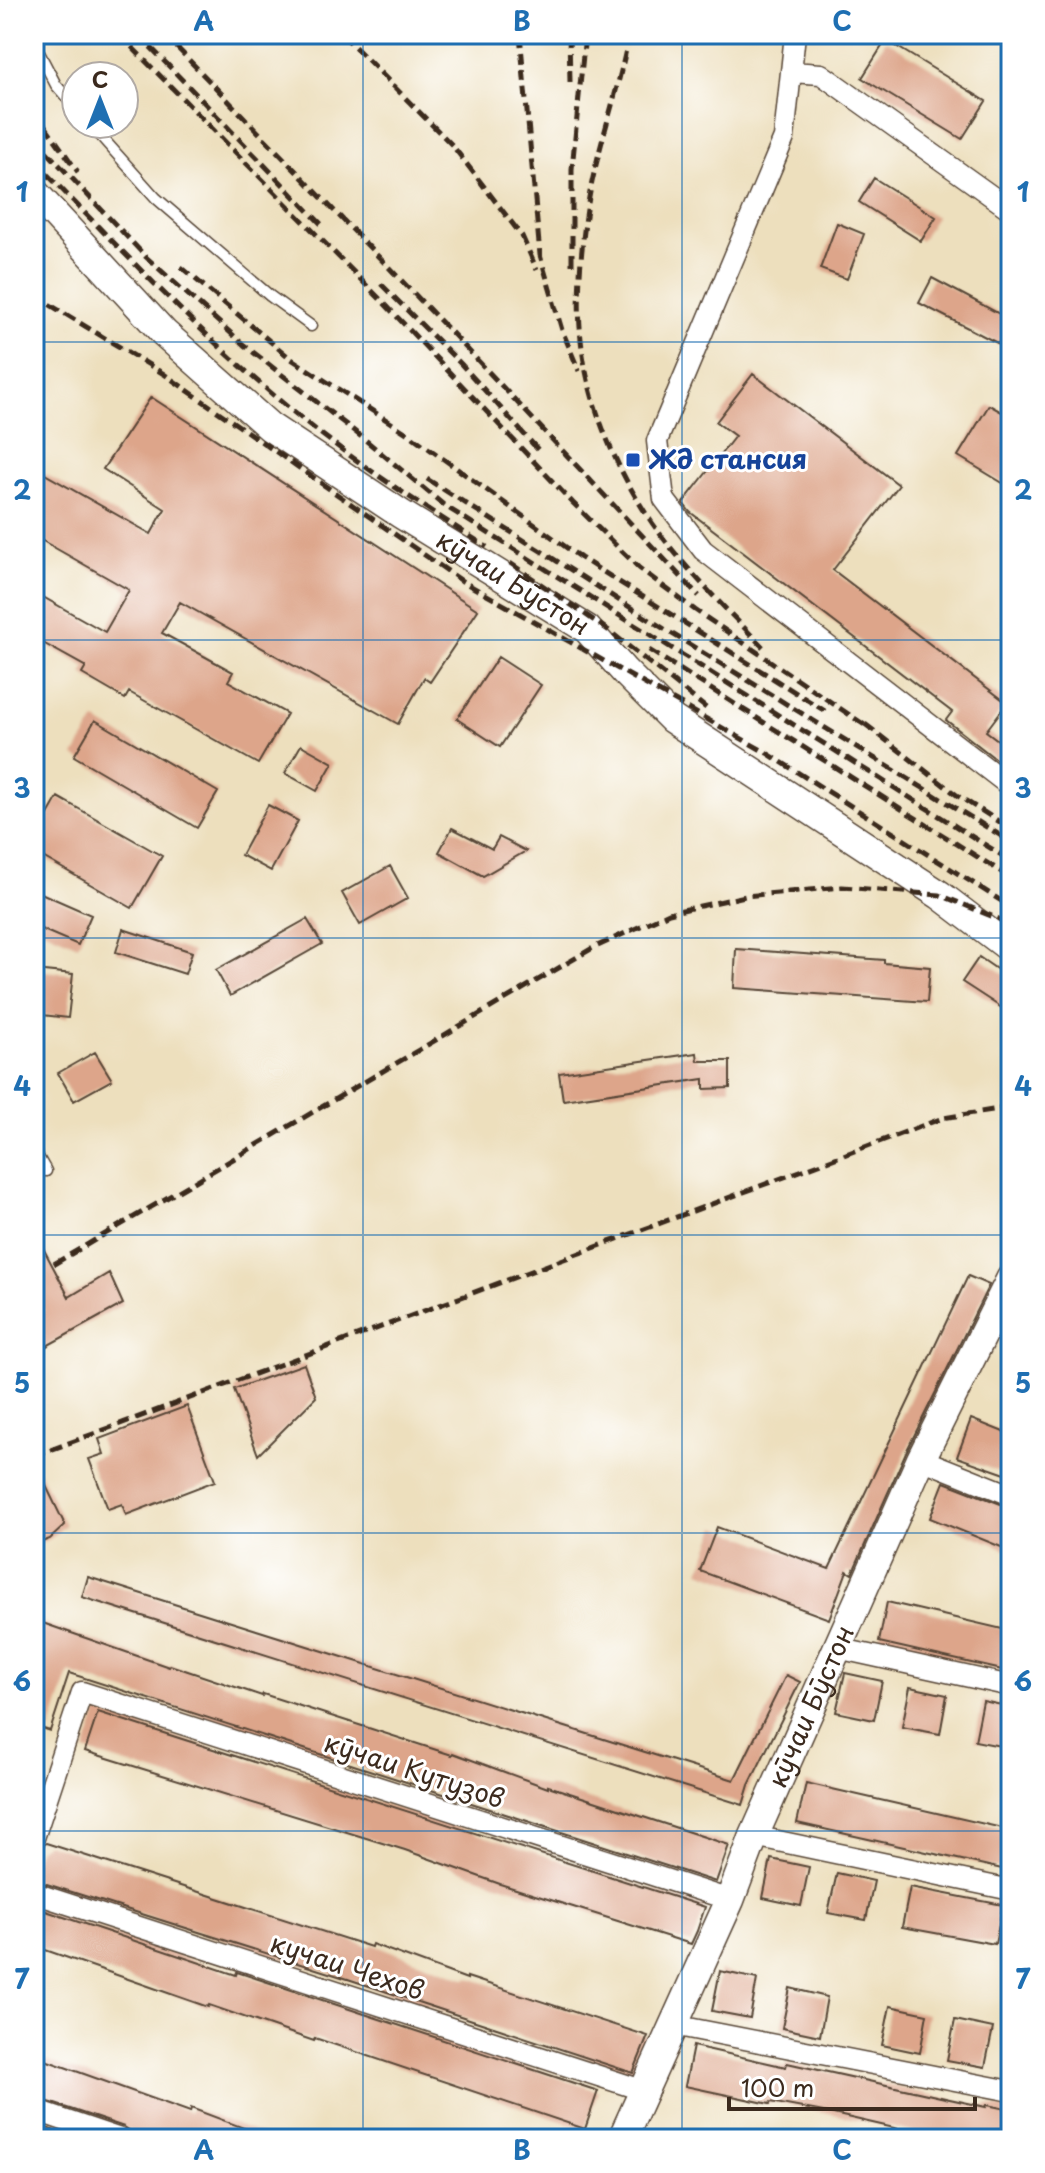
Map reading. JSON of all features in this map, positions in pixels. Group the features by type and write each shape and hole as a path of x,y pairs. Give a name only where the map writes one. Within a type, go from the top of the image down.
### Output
{"main road":[{"name":"кӯчаи Бӯстон","path":"34,192 164,333 270,427 401,514 587,629 672,719 940,895 1011,949"},
{"name":"кӯчаи Бӯстон","path":"622,2139 730,1900 754,1836 921,1459 1011,1278"}],"street":[{"path":"795,34 784,138 657,441 664,499 703,550 1011,787"},
{"path":"791,72 821,74 1011,210"},
{"path":"921,1459 1011,1495"},
{"path":"837,1648 1011,1686"},
{"name":"кӯчаи Кутузов","path":"34,1838 82,1692 730,1900"},
{"path":"754,1836 1011,1890"},
{"name":"кучаи Чехов","path":"34,1893 645,2091"},
{"path":"673,2025 1011,2091"},
{"path":"34,2110 120,2139"}],"lane":[{"path":"34,43 60,90"},
{"path":"104,140 156,198 270,296 311,326"},
{"path":"34,1150 46,1171"}],"building":[{"path":"886,40 986,101 962,139 862,78"},
{"path":"874,178 936,217 921,241 859,202"},
{"path":"837,223 864,234 847,279 820,269"},
{"path":"932,278 1011,320 1011,350 919,303"},
{"path":"753,374 899,485 833,570 1007,703 986,731 1011,750 1011,771 946,720 952,712 690,512 683,503 735,436 716,422"},
{"path":"151,397 478,610 430,682 424,678 398,724 180,602 162,633 233,672 228,681 287,714 258,764 129,692 125,699 82,674 86,667 34,638 34,592 105,632 129,590 34,536 34,468 151,534 165,509 103,469"},
{"path":"989,405 1011,417 1011,488 958,456"},
{"path":"498,657 541,685 500,747 457,719"},
{"path":"95,720 218,792 197,828 74,756"},
{"path":"301,745 333,763 317,791 285,773"},
{"path":"58,797 162,856 132,908 34,852 34,839"},
{"path":"268,805 298,821 271,871 241,855"},
{"path":"452,828 492,849 499,837 526,851 483,876 439,852"},
{"path":"390,866 408,898 360,925 342,893"},
{"path":"34,890 91,915 78,945 34,926"},
{"path":"307,919 322,944 230,996 216,970"},
{"path":"123,929 192,952 185,974 116,952"},
{"path":"736,949 884,960 884,963 930,967 927,1002 734,988"},
{"path":"979,957 1011,979 1011,1014 962,982"},
{"path":"34,970 73,974 68,1018 34,1014"},
{"path":"95,1052 112,1080 74,1101 58,1073"},
{"path":"697,1053 698,1061 730,1061 730,1088 704,1089 704,1079 563,1100 559,1073"},
{"path":"34,1231 69,1297 109,1273 123,1304 34,1353 34,1317 44,1311 34,1292"},
{"path":"968,1276 989,1285 906,1452 852,1574 847,1571 829,1619 700,1571 717,1527 829,1569"},
{"path":"304,1364 316,1397 258,1455 234,1389"},
{"path":"187,1406 215,1481 126,1515 122,1504 108,1509 89,1459 104,1454 99,1439"},
{"path":"971,1419 1011,1435 1011,1476 957,1457"},
{"path":"34,1461 65,1525 50,1539 34,1545"},
{"path":"944,1482 1011,1508 1011,1551 930,1518"},
{"path":"88,1577 734,1780 786,1675 800,1682 749,1785 743,1805 82,1597"},
{"path":"887,1602 1011,1631 1011,1672 879,1642"},
{"path":"34,1620 169,1667 453,1753 548,1788 729,1845 716,1882 69,1673 50,1731 34,1726"},
{"path":"845,1673 882,1681 874,1720 836,1712"},
{"path":"910,1687 947,1695 940,1734 902,1727"},
{"path":"983,1701 1011,1707 1011,1748 975,1741"},
{"path":"98,1712 705,1907 697,1931 691,1944 500,1884 405,1850 85,1751"},
{"path":"806,1783 1011,1830 1011,1871 797,1823"},
{"path":"46,1843 371,1947 372,1944 467,1979 648,2036 633,2073 34,1880 34,1861 38,1850"},
{"path":"771,1859 809,1867 801,1906 763,1898"},
{"path":"837,1873 874,1881 866,1920 828,1913"},
{"path":"910,1887 1003,1905 995,1944 902,1927"},
{"path":"34,1907 598,2091 585,2129 315,2038 314,2041 208,2007 34,1946"},
{"path":"720,1971 757,1979 750,2018 712,2011"},
{"path":"790,1988 827,1997 820,2036 782,2028"},
{"path":"890,2006 927,2014 920,2053 882,2045"},
{"path":"955,2020 993,2028 985,2067 947,2060"},
{"path":"693,2046 1011,2110 1011,2139 942,2139 829,2113 685,2086"},
{"path":"34,2056 273,2139 133,2139 124,2127 34,2097"},
{"path":"40,2126 79,2139 36,2139"}],"railway":[{"path":"119,34 639,568 695,610 872,730"},
{"path":"138,34 324,227"},
{"path":"164,34 452,333 699,596"},
{"path":"342,34 452,145 522,236 537,270"},
{"path":"520,34 540,255 562,330 579,371"},
{"path":"569,34 570,82"},
{"path":"572,265 572,169 585,34"},
{"path":"629,34 592,182 583,235 579,310 589,383 607,439 648,517 687,567 763,647"},
{"path":"34,110 78,172"},
{"path":"34,138 146,257 244,345 445,506 1011,861"},
{"path":"34,161 171,300 278,399 358,461 487,547"},
{"path":"181,267 290,358 413,437 581,558 825,711"},
{"path":"381,284 461,364 540,452"},
{"path":"34,295 164,374 462,581 767,753 1011,907"},
{"path":"427,479 1011,842"},
{"path":"510,563 608,630 706,708"},
{"path":"649,650 1011,878"},
{"path":"865,724 958,796 1011,829"},
{"path":"54,1264 591,949 669,913 745,896 842,887 940,895 1011,924"},
{"path":"34,1456 943,1118 1011,1107"}],"place":[{"name":"Жд стансия","path":"633,460"}]}
